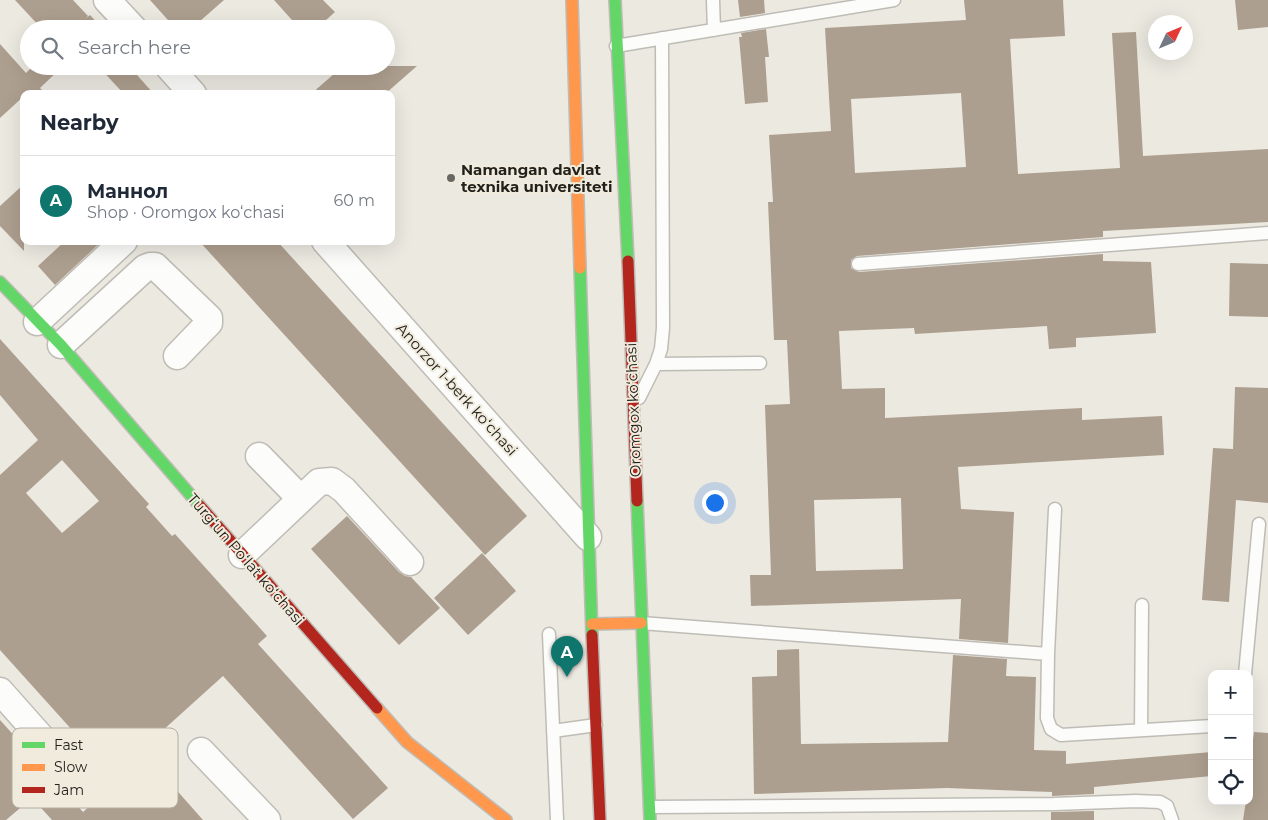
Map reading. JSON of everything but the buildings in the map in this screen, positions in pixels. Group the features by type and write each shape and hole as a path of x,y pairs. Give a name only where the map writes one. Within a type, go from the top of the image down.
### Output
{"main road":[{"path":"572,0 588,537 600,820"},
{"name":"Oromgox ko‘chasi","path":"615,0 629,276 650,820"},
{"name":"Turgʻun Poʻlat koʻchasi","path":"0,282 61,345 242,555 407,742 506,820"},
{"path":"592,624 641,623"}],"street":[{"path":"107,0 126,20"},
{"path":"176,75 189,90"},
{"path":"37,322 120,245"},
{"name":"Anorzor 1-berk koʻchasi","path":"330,245 588,537"},
{"path":"61,345 145,268 155,266 209,318 209,323 206,327 177,356"},
{"path":"259,456 301,499"},
{"path":"242,555 318,482 332,481 344,490 410,562"},
{"path":"0,692 32,728"},
{"path":"201,751 267,820"}],"lane":[{"path":"712,0 714,30"},
{"path":"616,46 894,0"},
{"path":"634,415 661,349 663,328 662,38"},
{"path":"858,264 1268,233"},
{"path":"656,364 760,362"},
{"path":"1056,509 1048,654 1047,718 1051,729 1060,735 1208,726"},
{"path":"1245,670 1259,524"},
{"path":"1141,730 1142,606"},
{"path":"641,623 1048,654"},
{"path":"549,634 557,820"},
{"path":"553,731 596,725"},
{"path":"650,807 1044,804 1136,801 1160,802 1167,806 1172,820"}],"traffic: fast":[{"path":"615,0 628,261"},
{"path":"580,268 592,635"},
{"path":"0,282 61,345 200,506"},
{"path":"637,501 650,820"}],"traffic: slow":[{"path":"572,0 580,268"},
{"path":"592,624 641,623"},
{"path":"377,708 407,742 506,820"}],"traffic: jam":[{"path":"628,261 637,501"},
{"path":"200,506 377,708"},
{"path":"592,635 600,820"}],"place":[{"name":"Namangan davlat texnika universiteti","path":"451,178"},
{"name":"Маннол","path":"567,677"}]}
